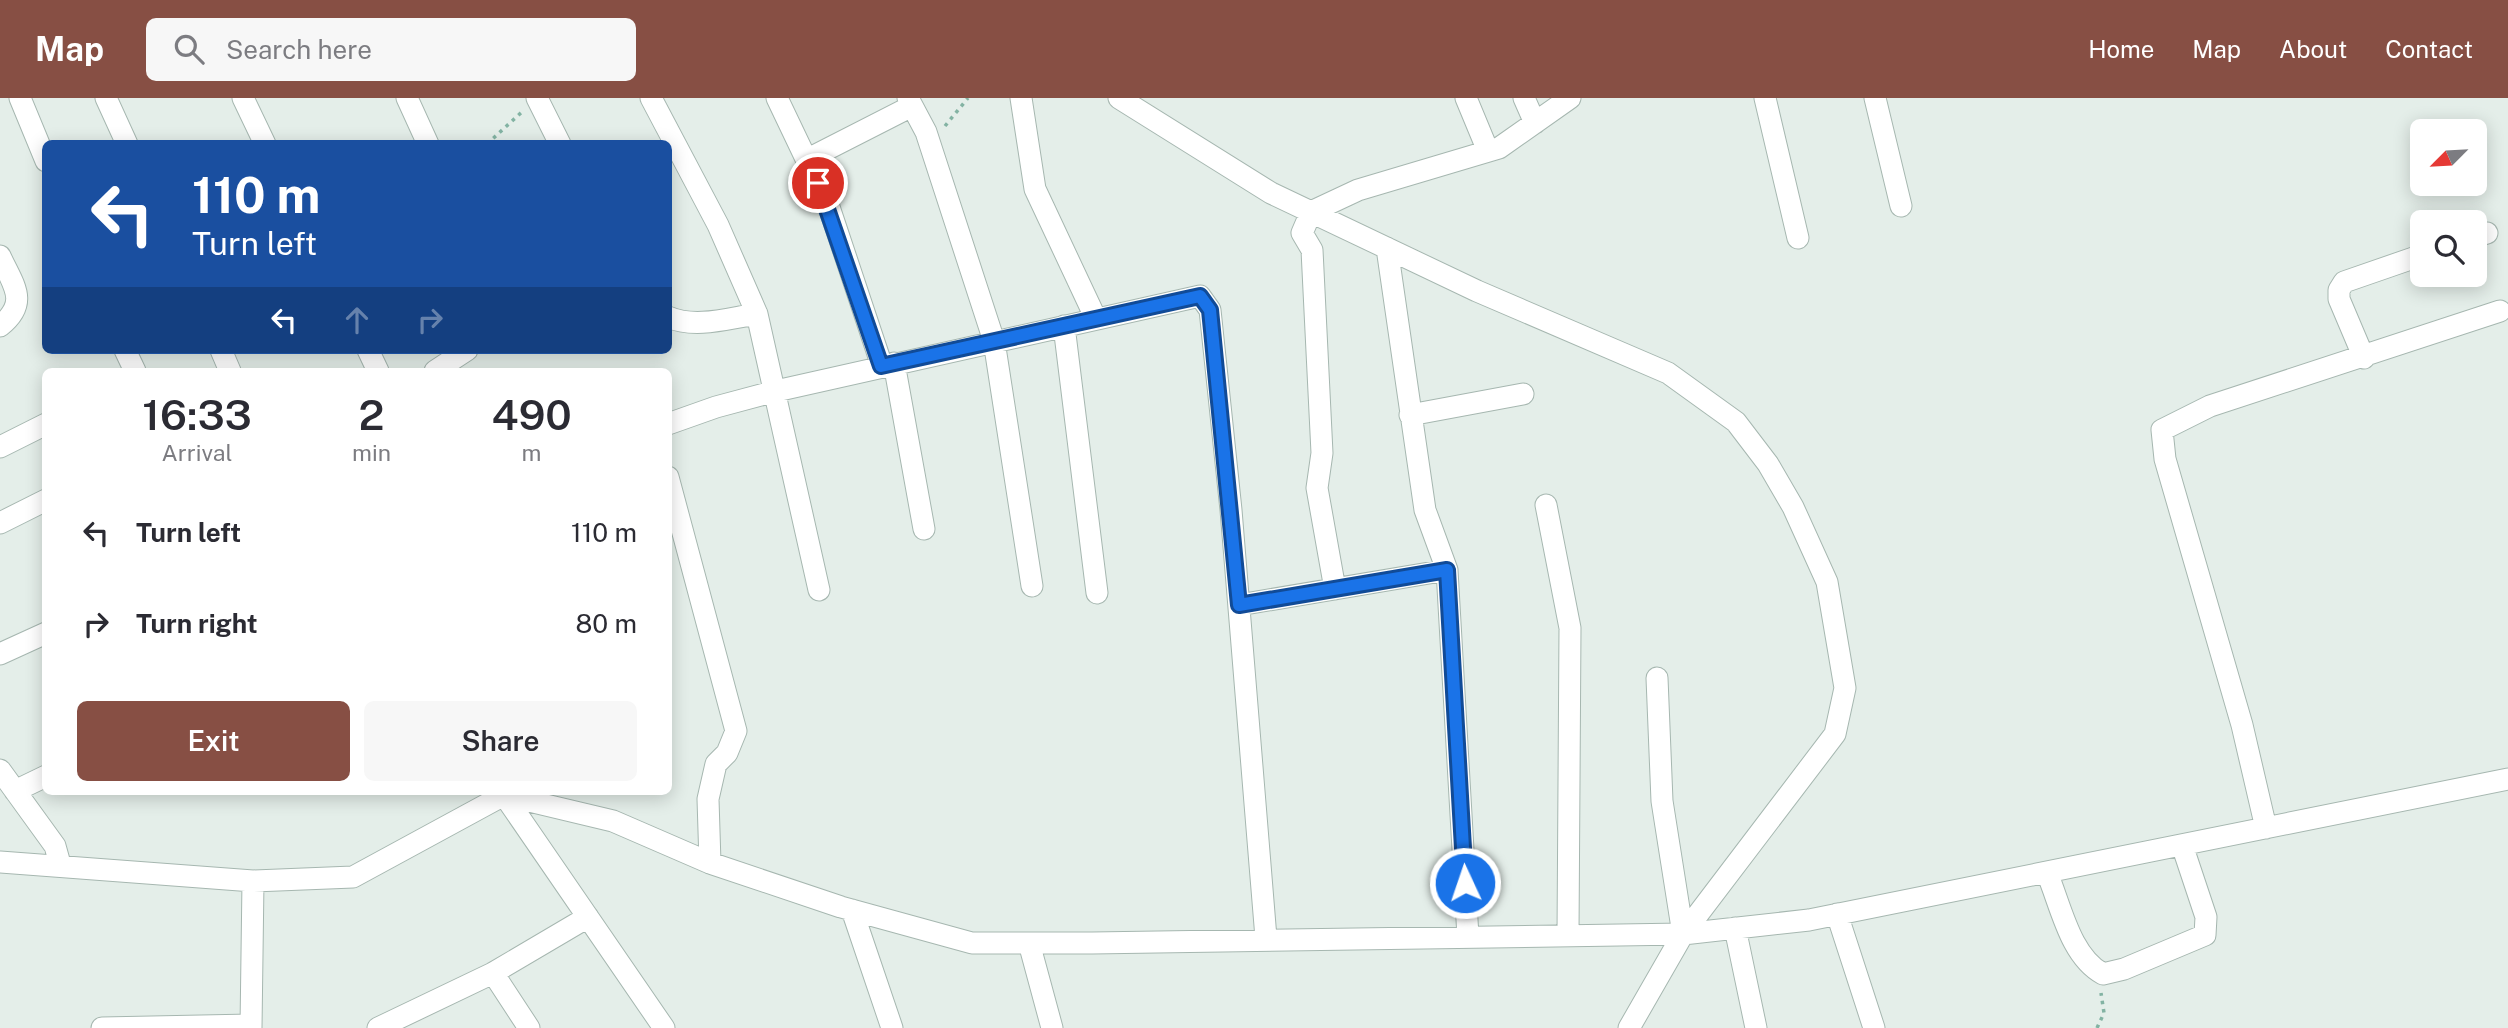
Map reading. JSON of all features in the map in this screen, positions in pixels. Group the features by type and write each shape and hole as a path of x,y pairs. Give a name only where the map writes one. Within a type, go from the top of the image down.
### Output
{"street":[{"path":"20,98 42,151"},
{"path":"106,98 125,140"},
{"path":"243,98 263,140"},
{"path":"407,98 426,140"},
{"path":"651,98 718,225 757,314 819,590"},
{"path":"777,98 829,207 888,365 924,529"},
{"path":"1021,98 1035,189 1096,319"},
{"path":"1119,98 1271,193 1387,248 1668,373 1736,422 1768,464 1787,496 1827,582 1845,688 1835,734 1683,934 1651,994 1629,1028"},
{"path":"1466,98 1488,151"},
{"path":"1524,98 1535,122"},
{"path":"1335,589 1317,488 1322,453 1312,250 1301,233 1311,212 1358,190 1499,148 1570,98"},
{"path":"1765,98 1798,238"},
{"path":"1875,98 1901,206"},
{"path":"538,100 558,140"},
{"path":"808,159 910,102 930,144 994,341 1032,586"},
{"path":"1387,248 1425,510 1447,570 1468,937"},
{"path":"0,256 19,298 14,315 0,326"},
{"path":"2364,358 2339,299 2339,290 2344,282 2410,259"},
{"path":"672,423 716,407 776,391 1200,296 1210,310 1239,605 1266,939"},
{"path":"2266,828 2242,725 2165,458 2162,430 2210,406 2364,358 2500,311"},
{"path":"672,319 681,323 698,323 757,314"},
{"path":"1063,326 1097,593"},
{"path":"444,368 462,354"},
{"path":"1410,415 1523,394"},
{"path":"0,447 42,426"},
{"path":"672,492 736,732 727,753 716,764 708,799 710,863"},
{"path":"0,523 42,502"},
{"path":"1546,505 1570,628 1568,935"},
{"path":"1239,605 1447,570"},
{"path":"0,654 42,635"},
{"path":"1657,678 1662,801 1683,934"},
{"path":"0,770 55,846 60,864"},
{"path":"15,791 42,778"},
{"path":"0,862 60,864 253,881 353,877 478,799 505,795 573,801 710,863 852,909 972,943 1683,934 1837,915 2508,779"},
{"path":"505,795 664,1028"},
{"path":"2047,873 2081,953 2090,966 2103,974 2124,969 2205,935 2206,917 2182,845"},
{"path":"114,1027 251,1027 253,881"},
{"path":"852,909 892,1028"},
{"path":"1837,915 1874,1028"},
{"path":"378,1028 493,973 588,917"},
{"path":"1735,928 1756,1028"},
{"path":"1029,943 1052,1028"},
{"path":"493,973 529,1028"}],"path":[{"path":"930,144 968,98"},
{"path":"491,140 517,114 538,100"},
{"path":"2097,1028 2104,1013 2100,986 2103,974"}],"route":[{"path":"818,183 829,207 881,366 1200,296 1210,310 1239,605 1447,570 1465,883"}]}
